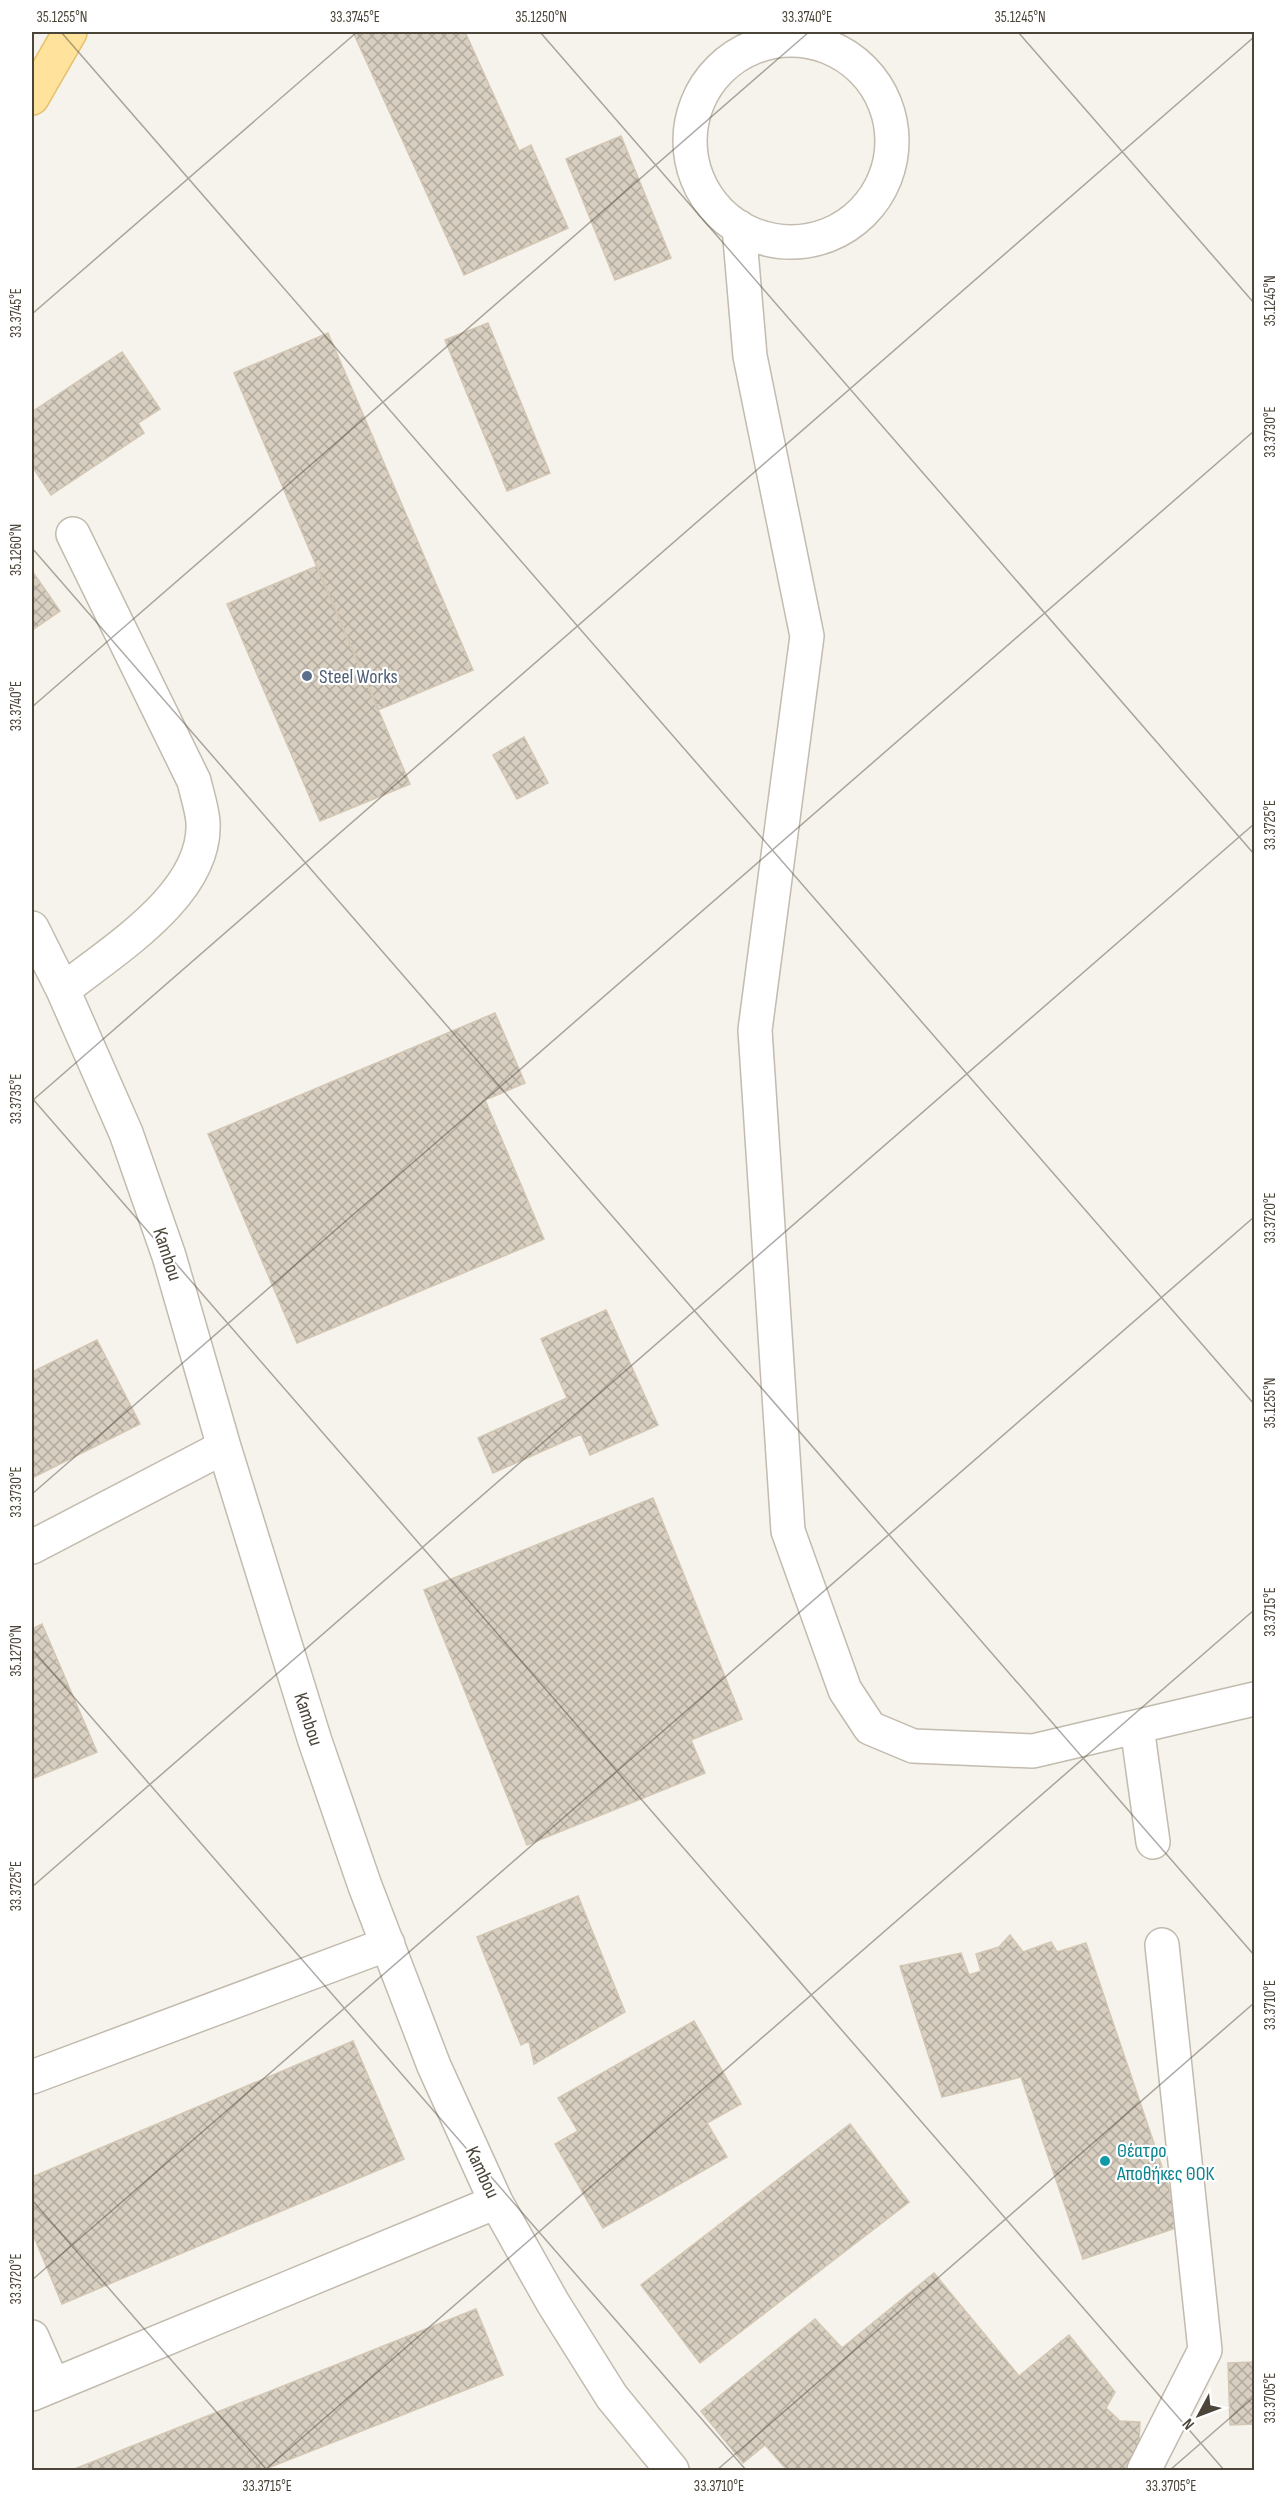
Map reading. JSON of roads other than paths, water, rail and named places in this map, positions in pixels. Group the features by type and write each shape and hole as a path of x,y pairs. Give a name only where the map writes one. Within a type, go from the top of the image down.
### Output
{"main road":[{"path":"32,98 70,32"}],"street":[{"path":"739,227 771,240 806,241 839,230 867,209 885,180 893,146 888,111 873,80 848,56 815,42 780,40 750,48 724,65 704,89 692,118 690,150 698,180 715,206 739,227 750,356 807,636 755,1030 788,1530 845,1690 870,1728 913,1746 1034,1751 1254,1699"},
{"path":"63,990 163,909 186,882 199,853 203,822 194,781 73,534"},
{"name":"Kambou","path":"32,928 63,990 126,1133 169,1256 224,1447 315,1741 434,2066 496,2202 553,2303 612,2397 672,2470"},
{"path":"32,1547 224,1447"},
{"path":"1137,1727 1154,1842"},
{"path":"32,2077 388,1944"},
{"path":"1144,2470 1205,2350 1162,1945"},
{"path":"32,2337 42,2389 496,2202"}],"place":[{"name":"Steel Works","path":"307,676"},
{"name":"Θέατρο Αποθήκες ΘΟΚ","path":"1105,2161"}]}
